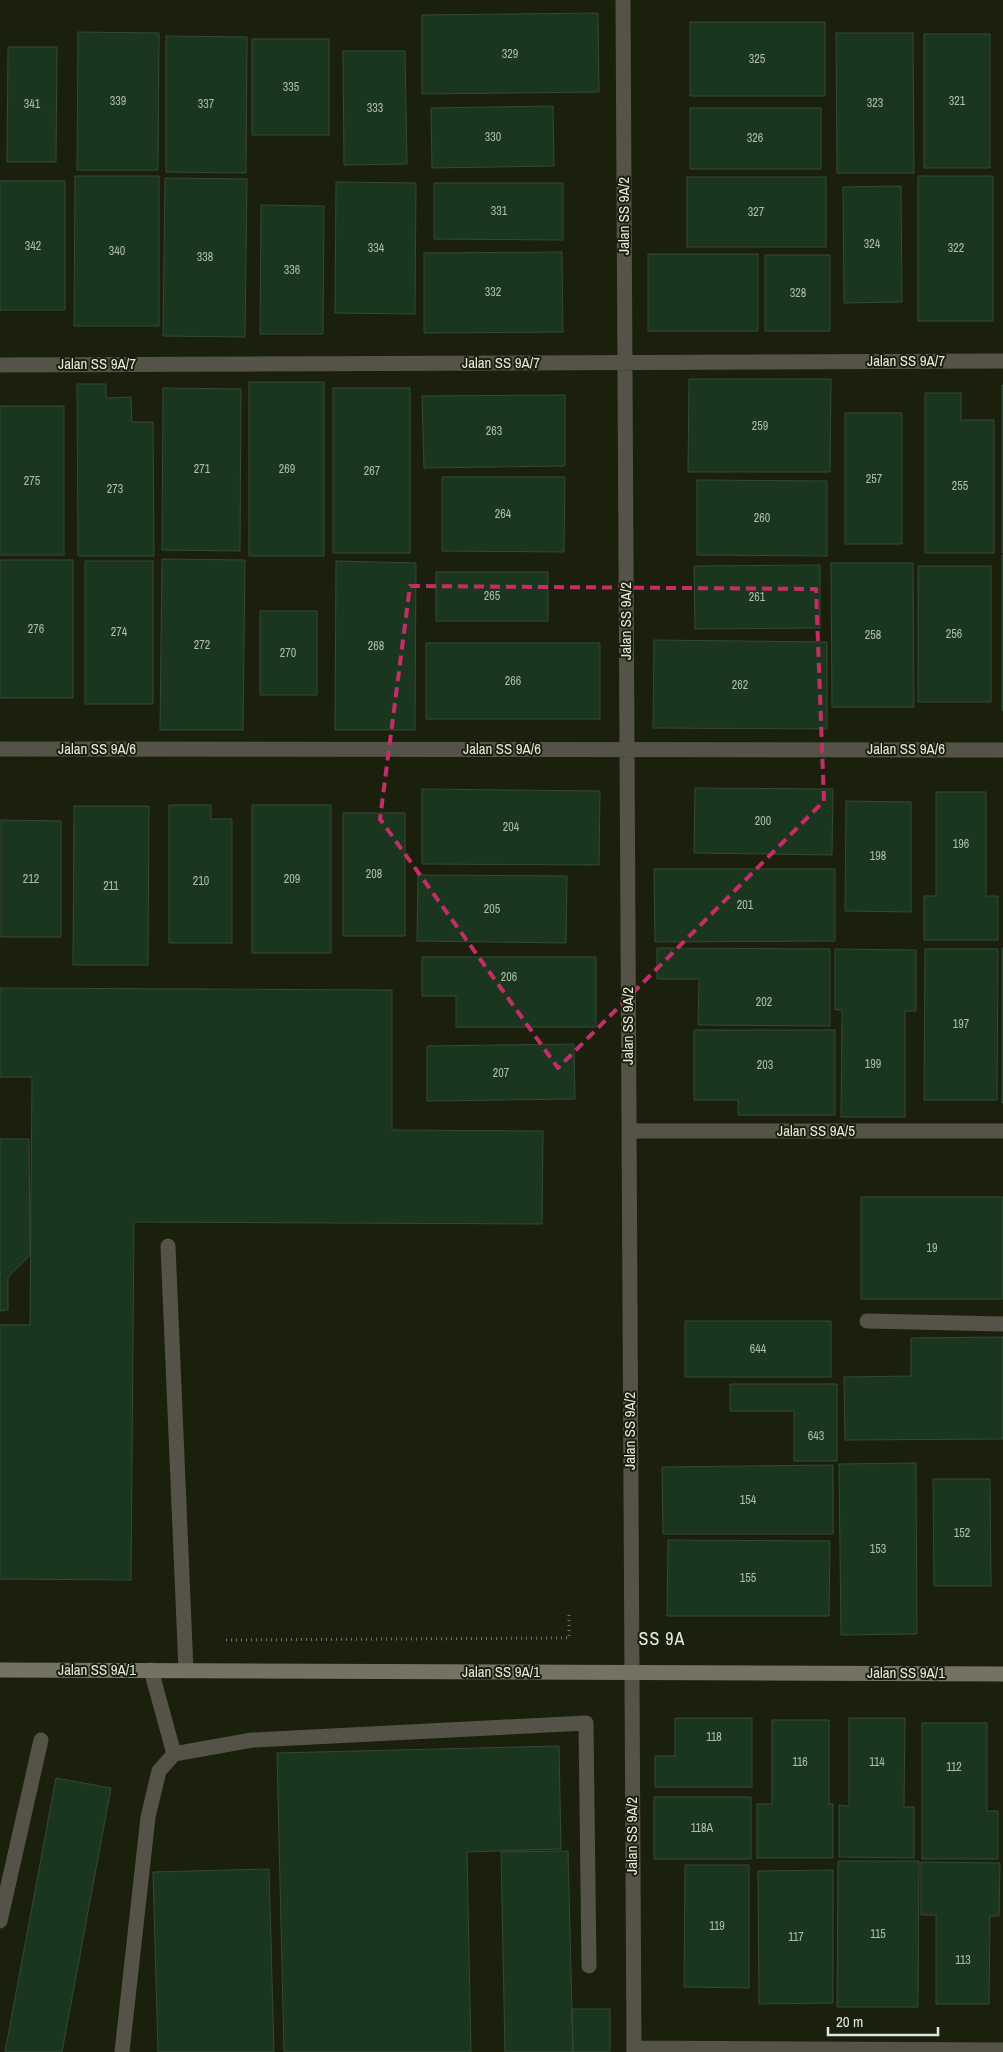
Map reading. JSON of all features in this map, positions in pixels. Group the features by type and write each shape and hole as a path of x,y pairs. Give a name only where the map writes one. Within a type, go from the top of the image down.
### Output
{"street":[{"name":"Jalan SS 9A/2","path":"623,0 634,2050"},
{"name":"Jalan SS 9A/7","path":"0,365 1003,361"},
{"name":"Jalan SS 9A/6","path":"0,749 1003,750"},
{"name":"Jalan SS 9A/5","path":"629,1131 1003,1131"},
{"path":"168,1246 186,1670"},
{"path":"867,1321 1003,1324"},
{"name":"Jalan SS 9A/1","path":"0,1670 1003,1674"},
{"path":"151,1670 174,1754"},
{"path":"122,2052 148,1817 159,1771 174,1754 252,1740 586,1723 590,1966"},
{"path":"0,1921 40,1740"},
{"path":"634,2050 1003,2050"}],"path":[{"path":"226,1640 569,1638 569,1614"}],"highlighted area":[{"path":"410,586 816,589 824,801 558,1068 380,819"}],"building":[{"path":"598,13 599,92 422,94 422,15"},
{"path":"690,22 825,22 825,96 690,96"},
{"path":"78,32 159,33 158,170 77,170"},
{"path":"836,33 913,33 914,173 837,173"},
{"path":"924,34 990,34 990,168 924,168"},
{"path":"166,36 247,37 246,173 166,172"},
{"path":"252,39 329,39 329,135 252,135"},
{"path":"8,47 57,47 56,162 7,162"},
{"path":"343,51 405,51 407,164 344,165"},
{"path":"553,106 554,166 432,168 431,108"},
{"path":"690,108 821,108 821,169 690,169"},
{"path":"75,176 159,176 159,326 74,326"},
{"path":"918,176 993,176 993,321 918,321"},
{"path":"687,177 826,177 826,247 687,247"},
{"path":"165,178 247,179 245,337 163,336"},
{"path":"0,181 65,181 65,310 0,310"},
{"path":"336,182 416,183 415,314 335,313"},
{"path":"434,183 563,183 563,240 434,239"},
{"path":"901,186 902,302 844,303 843,187"},
{"path":"261,205 324,206 323,334 260,334"},
{"path":"562,252 563,332 424,333 424,253"},
{"path":"648,254 758,254 758,331 648,331"},
{"path":"765,255 830,255 830,331 765,331"},
{"path":"689,379 831,379 830,472 688,472"},
{"path":"249,382 324,382 324,556 249,556"},
{"path":"77,384 106,384 106,398 131,397 132,422 153,422 154,556 78,556"},
{"path":"1003,385 1003,553 1002,553"},
{"path":"163,388 241,389 240,551 162,550"},
{"path":"333,388 410,388 410,553 333,553"},
{"path":"925,393 961,393 961,420 994,420 994,553 925,553"},
{"path":"565,395 565,466 424,468 422,396"},
{"path":"0,406 64,406 64,555 0,555"},
{"path":"845,413 902,413 902,544 845,544"},
{"path":"442,477 565,477 564,552 442,551"},
{"path":"697,480 827,481 827,556 697,555"},
{"path":"1003,555 1003,710 1002,710"},
{"path":"162,559 245,560 243,730 160,730"},
{"path":"0,560 73,560 73,698 0,698"},
{"path":"85,561 153,561 153,704 85,704"},
{"path":"336,561 416,563 415,730 335,730"},
{"path":"831,563 913,563 914,707 832,707"},
{"path":"820,565 820,628 695,629 694,566"},
{"path":"918,566 991,566 991,702 918,702"},
{"path":"436,572 548,572 548,621 436,621"},
{"path":"260,611 317,611 317,695 260,695"},
{"path":"654,640 827,642 827,729 653,728"},
{"path":"426,643 600,643 600,719 426,719"},
{"path":"695,788 833,789 832,855 694,853"},
{"path":"422,789 600,791 599,865 422,864"},
{"path":"936,792 986,792 986,896 998,896 998,940 924,940 924,896 936,896"},
{"path":"846,801 911,802 911,912 845,911"},
{"path":"169,805 211,805 211,819 232,819 232,943 169,943"},
{"path":"252,805 331,805 331,953 252,953"},
{"path":"74,806 149,806 148,965 73,965"},
{"path":"343,813 405,813 405,936 343,936"},
{"path":"1,820 61,821 61,937 1,937"},
{"path":"654,869 835,869 835,941 655,942"},
{"path":"418,875 567,876 566,943 417,941"},
{"path":"657,948 830,949 830,1026 698,1025 699,979 657,979"},
{"path":"1003,948 1003,1103 1002,1103"},
{"path":"835,949 916,950 916,1011 905,1011 905,1117 841,1117 842,1010 835,1010"},
{"path":"925,949 998,949 997,1100 924,1100"},
{"path":"422,957 596,957 596,1027 456,1027 456,996 422,996"},
{"path":"0,988 392,990 392,1130 543,1131 542,1224 134,1222 131,1580 0,1579 0,1325 30,1325 32,1077 0,1077"},
{"path":"694,1030 835,1030 835,1115 738,1115 738,1100 694,1100"},
{"path":"574,1044 575,1099 427,1101 427,1046"},
{"path":"0,1139 29,1139 30,1255 8,1277 8,1310 0,1311"},
{"path":"861,1197 1003,1197 1003,1299 861,1299"},
{"path":"685,1321 831,1321 831,1377 685,1377"},
{"path":"1003,1337 1003,1439 845,1440 844,1377 911,1376 911,1338"},
{"path":"730,1384 837,1384 837,1461 794,1461 794,1411 730,1411"},
{"path":"916,1463 917,1634 841,1635 839,1464"},
{"path":"833,1465 833,1534 663,1534 662,1467"},
{"path":"933,1479 990,1479 991,1586 934,1586"},
{"path":"668,1540 830,1541 829,1616 667,1616"},
{"path":"675,1718 752,1718 752,1787 655,1787 655,1756 675,1756"},
{"path":"849,1718 905,1718 904,1807 914,1807 914,1858 839,1857 839,1805 849,1806"},
{"path":"772,1720 829,1720 829,1804 833,1804 833,1858 757,1858 757,1804 772,1804"},
{"path":"922,1723 987,1723 987,1811 998,1811 998,1859 922,1859"},
{"path":"559,1746 561,1849 467,1852 471,2052 284,2052 277,1753"},
{"path":"56,1778 111,1788 62,2052 5,2052"},
{"path":"654,1797 751,1797 751,1859 654,1859"},
{"path":"568,1851 573,2052 505,2052 501,1852"},
{"path":"838,1861 919,1861 918,2007 837,2007"},
{"path":"921,1862 1000,1863 999,1916 990,1916 989,2004 936,2004 936,1915 921,1915"},
{"path":"685,1865 749,1865 749,1988 684,1987"},
{"path":"269,1869 274,2052 158,2052 153,1872"},
{"path":"833,1870 833,2003 759,2004 758,1871"},
{"path":"572,2009 610,2009 610,2052 573,2052"}],"district":[{"name":"SS 9A","path":"662,1639"}]}
